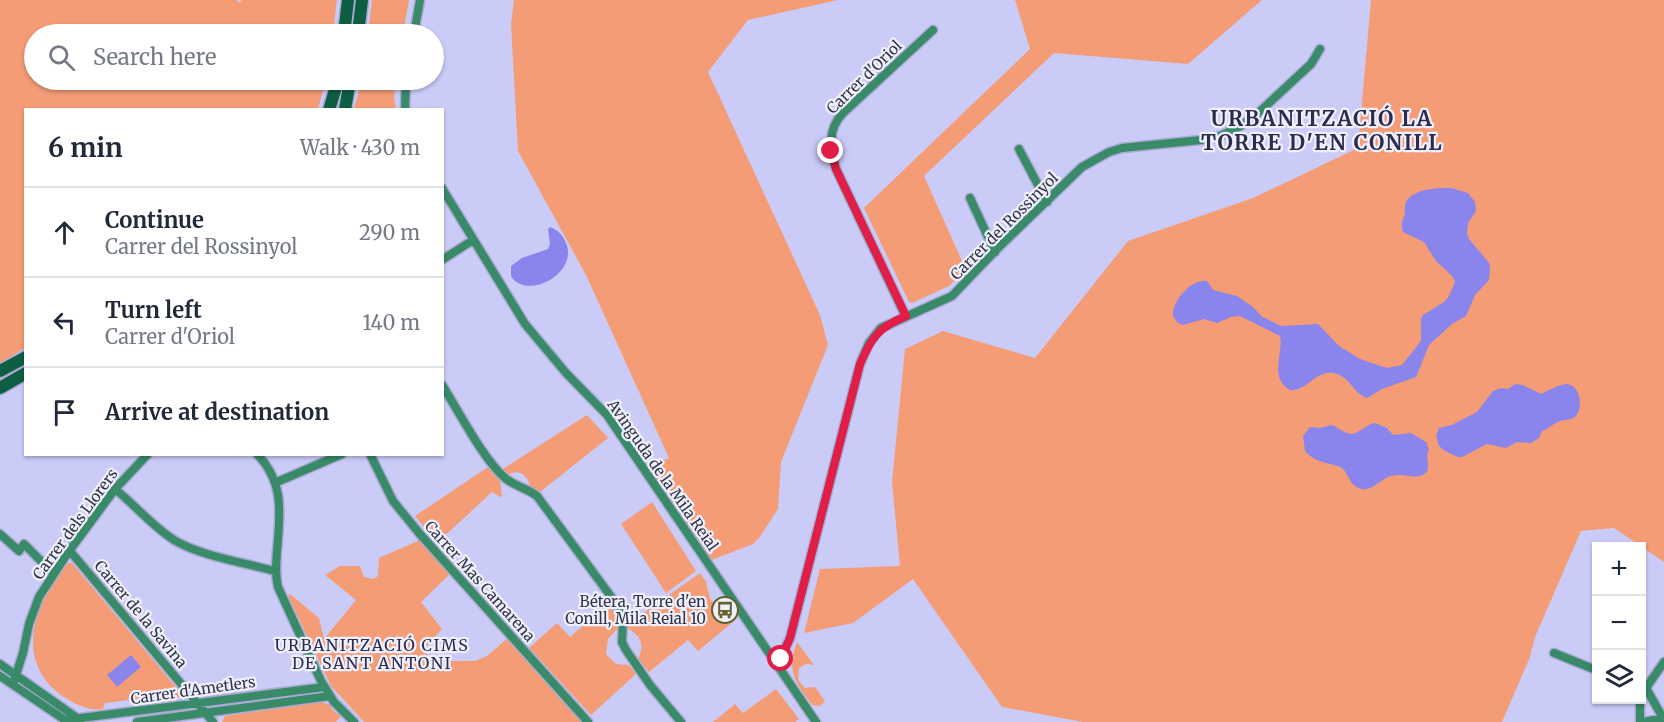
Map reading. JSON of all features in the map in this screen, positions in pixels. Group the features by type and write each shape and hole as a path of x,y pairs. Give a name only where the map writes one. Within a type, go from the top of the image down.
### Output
{"main road":[{"path":"345,24 348,0"},
{"path":"359,24 362,0"},
{"path":"330,108 335,90"},
{"path":"345,108 348,90"},
{"path":"0,371 24,358"},
{"path":"0,388 24,374"}],"street":[{"path":"416,24 420,0"},
{"name":"Carrer d'Oriol","path":"906,316 836,169 831,151 831,137 834,123 843,113 933,30"},
{"name":"Carrer del Rossinyol","path":"777,665 790,638 860,364 869,343 881,328 952,296 1082,167 1109,152 1122,148 1220,136 1239,127 1256,115 1311,64 1320,49"},
{"path":"405,108 406,90"},
{"path":"1019,149 1047,202"},
{"name":"Avinguda de la Mila Reial","path":"444,191 525,324 566,373 607,415 816,722"},
{"path":"970,198 995,252"},
{"path":"444,259 473,240"},
{"path":"444,388 495,468 509,482 537,496 611,595 621,615 622,642 626,650 650,685 681,722"},
{"name":"Carrer dels Llorers","path":"13,684 29,624 39,597 115,489 146,456"},
{"path":"258,456 277,482 279,525 276,571 278,587 324,687 354,722"},
{"path":"277,482 337,456"},
{"name":"Carrer Mas Camarena","path":"371,456 393,501 419,533 586,719"},
{"path":"115,489 175,541 194,550 276,571"},
{"path":"0,534 19,551 24,544 54,573"},
{"name":"Carrer de la Savina","path":"70,551 213,722"},
{"path":"1554,653 1592,668"},
{"path":"1646,685 1664,662"},
{"path":"0,664 81,720"},
{"path":"0,676 66,721"},
{"name":"Carrer d'Ametlers","path":"66,721 324,687"},
{"path":"1640,704 1642,722 1663,718 1646,691"},
{"name":"Carrer d'Ametlers","path":"137,722 330,696"}],"shaded area":[{"path":"0,0 236,0 240,3 241,0 337,0 334,24 24,24 24,90 323,90 318,108 24,108 24,349 0,363"},
{"path":"372,0 409,0 405,24 369,24"},
{"path":"514,0 838,0 748,20 708,72 820,315 828,345 781,462 778,509 753,544 709,561 646,468 669,458 586,275 518,151 511,24"},
{"path":"1015,0 1262,0 1188,64 1054,53 924,176 966,270 949,286 912,303 909,302 864,208 1030,49"},
{"path":"1371,0 1664,0 1664,562 1646,550 1646,542 1635,542 1614,528 1581,531 1535,637 1530,657 1502,722 1083,722 1002,707 913,579 853,623 804,633 820,569 900,566 892,482 905,349 943,331 1035,358 1128,241 1253,198 1358,148"},
{"path":"359,90 395,90 396,108 354,108"},
{"path":"1451,188 1468,193 1475,202 1476,211 1468,223 1467,233 1469,239 1489,263 1489,280 1475,295 1466,316 1452,324 1429,345 1416,377 1382,389 1367,398 1362,396 1344,377 1333,373 1326,373 1301,388 1290,390 1283,385 1278,372 1280,336 1240,316 1217,323 1204,319 1183,325 1178,323 1173,316 1176,304 1184,292 1201,281 1207,281 1213,290 1237,296 1261,316 1281,326 1318,324 1339,346 1360,359 1387,368 1402,365 1421,341 1423,315 1444,302 1455,282 1452,276 1436,261 1424,242 1403,232 1405,204 1412,195 1417,193"},
{"path":"550,227 560,233 566,243 568,254 565,265 558,274 538,285 528,286 518,283 511,276 511,266 522,258 548,249 550,244 548,229"},
{"path":"1515,384 1523,385 1541,394 1567,384 1578,393 1580,407 1574,418 1560,421 1542,431 1539,438 1531,443 1517,442 1506,448 1487,444 1462,457 1445,451 1439,446 1436,436 1439,428 1452,425 1477,412 1493,391 1501,388 1508,389"},
{"path":"587,415 608,438 540,492 530,487 522,474 516,472 508,475 503,469"},
{"path":"1375,423 1387,428 1393,435 1411,433 1426,442 1429,449 1427,472 1414,477 1391,476 1370,488 1362,489 1352,483 1340,467 1315,459 1305,451 1303,436 1310,427 1320,428 1332,425 1351,434"},
{"path":"488,467 500,481 502,496 492,492 437,543 415,516"},
{"path":"652,502 696,571 666,593 621,524"},
{"path":"420,540 450,574 421,602 442,629 424,649 429,658 435,661 475,661 487,656 508,638 584,722 364,722 331,686 288,596 290,594 319,618 324,639 356,600 325,575 340,566 360,566 364,577 373,579 378,576 379,558"},
{"path":"68,563 72,563 180,692 180,697 164,700 160,696 105,703 103,709 93,709 73,703 51,686 36,661 33,647 36,618 49,590"},
{"path":"700,573 706,582 710,599 733,622 698,651 688,640 649,672 638,659 641,650 640,641 636,634 628,629 628,624"},
{"path":"609,603 616,614 618,628 608,639 606,654 616,664 629,665 636,674 591,715 529,648 557,623 570,637"},
{"path":"797,642 814,665 806,664 799,668 798,680 805,688 815,687 825,701 820,706 812,705 794,676 792,661"},
{"path":"131,655 141,667 117,687 107,675"},
{"path":"776,689 799,719 795,722 713,722 735,704 743,713"},
{"path":"321,702 334,706 331,708 337,714 340,712 341,716 336,722 222,722 225,716"}],"place":[{"name":"Bétera, Torre d'en Conill, Mila Reial 10","path":"725,610"}],"district":[{"name":"URBANITZACIÓ LA TORRE D'EN CONILL","path":"1322,130"},
{"name":"URBANITZACIÓ CIMS DE SANT ANTONI","path":"372,654"}],"route":[{"path":"781,659 790,638 860,364 869,343 881,328 906,316 836,169 831,151"}]}
